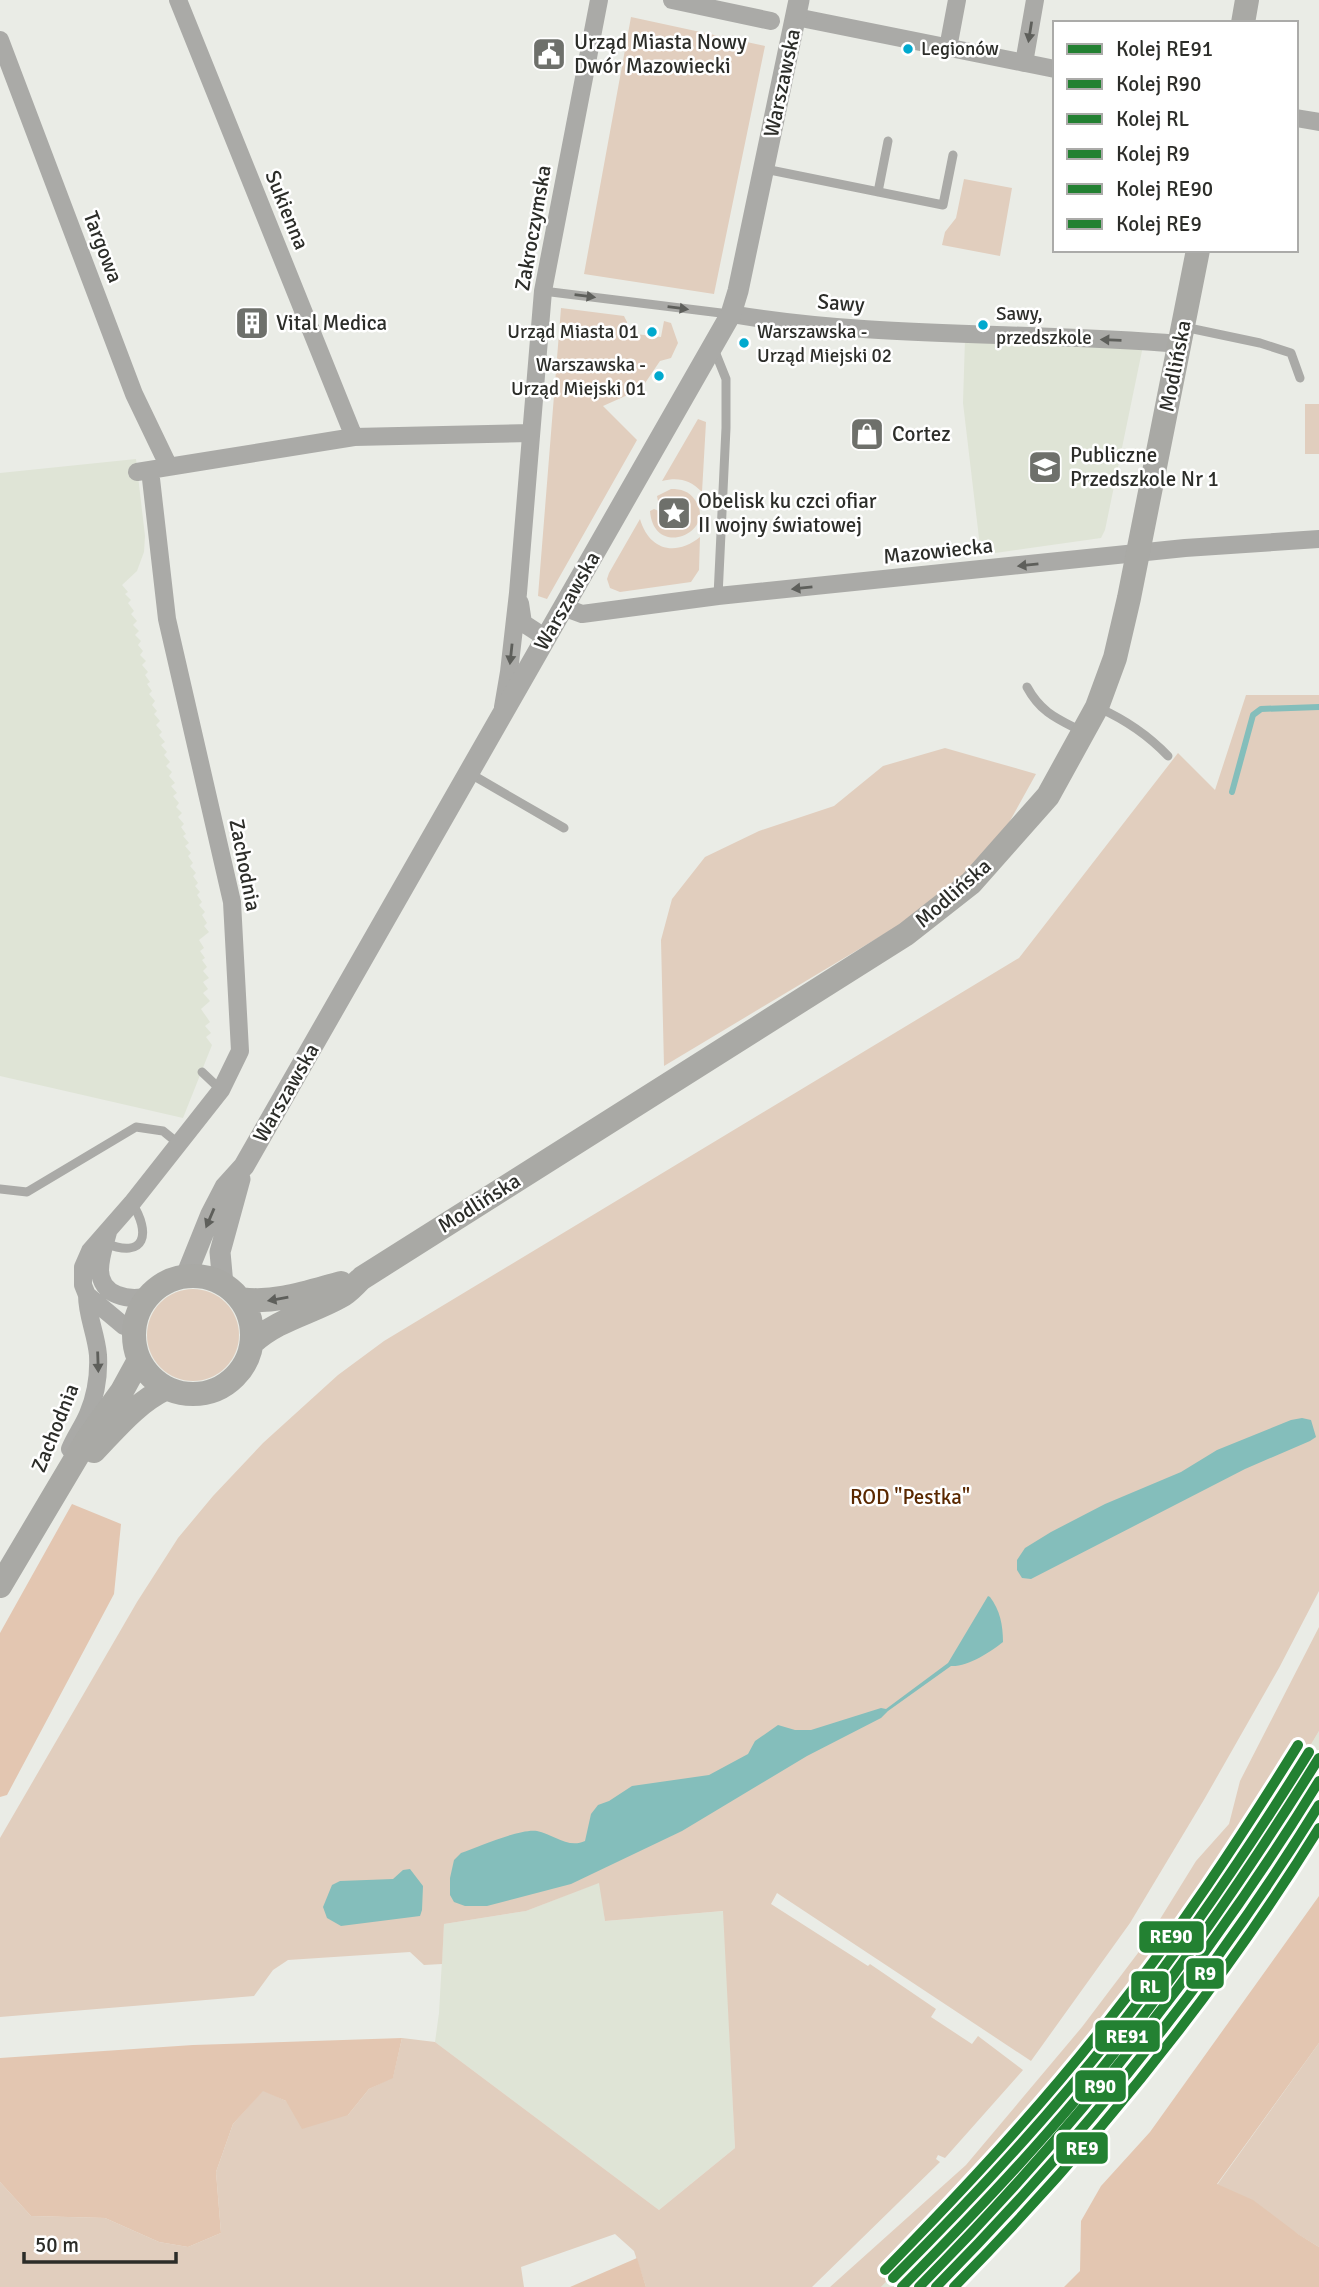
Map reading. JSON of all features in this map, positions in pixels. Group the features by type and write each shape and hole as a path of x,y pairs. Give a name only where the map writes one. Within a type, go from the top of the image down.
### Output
{"main road":[{"path":"1243,21 1247,0"},
{"name":"Modlińska","path":"252,1343 275,1326 344,1295 362,1278 906,934 971,883 1040,806 1084,733 1115,658 1198,252"},
{"path":"187,1276 202,1277 232,1292 250,1320 252,1343 241,1371 230,1382 217,1390 187,1394 167,1388 147,1373 139,1360 134,1330 138,1314 157,1288 171,1280 187,1276"},
{"name":"Modlińska","path":"232,1292 256,1302 278,1300 362,1278"},
{"path":"0,1586 88,1438 130,1379 139,1360"},
{"path":"53,1496 138,1406 167,1388"}],"street":[{"name":"Sukienna","path":"178,0 354,437"},
{"name":"Zakroczymska","path":"502,715 518,593 543,292 599,0"},
{"path":"672,0 771,21"},
{"path":"948,48 957,0"},
{"path":"1024,63 1035,0"},
{"path":"797,9 948,48 1053,69"},
{"name":"Warszawska","path":"232,1292 220,1252 244,1167 731,314 797,9"},
{"name":"Targowa","path":"0,40 134,394 169,467"},
{"path":"1298,118 1319,122"},
{"name":"Sawy","path":"731,314 773,321 920,332 1181,336"},
{"path":"169,467 354,437 531,433"},
{"name":"Zachodnia","path":"53,1496 73,1440 88,1414 98,1381 97,1345 94,1325 87,1311 87,1296 82,1285 83,1267 90,1251 107,1237 221,1090 240,1051 232,902 167,619 143,471 169,467"},
{"name":"Mazowiecka","path":"563,607 582,614 718,596 1138,553 1319,539"},
{"name":"Zakroczymska","path":"518,593 523,623 546,638"},
{"name":"Warszawska","path":"187,1276 215,1205 225,1187 244,1167"},
{"path":"107,1237 100,1272 107,1290 120,1297 135,1300 149,1296"},
{"path":"87,1296 124,1326 134,1330"}],"lane":[{"path":"878,192 888,141"},
{"path":"764,169 943,205 953,155"},
{"name":"Sawy","path":"543,292 731,314"},
{"path":"1181,336 1260,343 1291,353 1300,378"},
{"path":"713,345 726,379 718,596"},
{"path":"1027,687 1035,702 1052,716 1084,733"},
{"path":"1097,707 1125,720 1149,737 1168,756"},
{"path":"468,773 564,828"},
{"path":"202,1072 221,1090"},
{"path":"0,1188 27,1192 135,1127 163,1131 179,1144"},
{"path":"107,1237 127,1250 134,1248 140,1240 144,1234 142,1224 132,1203"}],"shaded area":[{"name":"Publiczne Przedszkole Nr 1","path":"965,339 1143,346 1105,530 1101,538 981,555 963,403"},
{"path":"136,459 145,536 144,552 137,571 122,585 131,600 128,603 134,611 131,614 137,621 133,625 139,631 135,635 141,641 138,645 143,651 140,655 146,661 142,665 148,672 145,675 152,691 149,694 155,701 152,705 157,711 154,714 160,721 156,725 165,742 161,745 170,762 166,766 172,772 169,776 175,783 171,786 177,793 173,796 179,803 176,807 182,813 178,817 184,824 181,827 186,834 183,836 189,843 185,846 191,853 188,856 193,863 190,866 196,873 193,876 198,883 195,886 200,892 197,895 202,902 199,905 205,912 202,915 207,923 204,926 209,932 199,940 204,948 200,951 205,958 202,960 207,967 203,971 209,978 203,982 208,989 203,993 210,1001 201,1009 210,1022 205,1026 211,1033 206,1037 212,1045 183,1118 0,1076 0,473"},
{"path":"72,1504 121,1524 114,1594 7,1795 0,1797 0,1633"},
{"path":"1319,1731 1319,1818 1249,1924 1174,2027 1058,2166 944,2287 881,2287 1028,2134 1138,2001 1211,1900 1277,1801"},
{"path":"600,1882 605,1921 724,1911 735,2148 659,2210 435,2042 444,1924 526,1911"},
{"path":"1319,1896 1319,2043 1217,2184 1253,2200 1319,2247 1319,2287 1064,2287 1080,2271 1081,2221 1101,2186 1150,2132"},
{"path":"402,2038 393,2078 369,2089 348,2115 302,2129 286,2101 263,2091 233,2124 216,2172 221,2233 188,2247 159,2242 105,2218 31,2216 0,2182 0,2058 193,2045"},
{"path":"637,2258 646,2287 570,2287"}],"green space":[{"path":"631,17 765,46 714,294 584,274"},
{"path":"964,179 1012,188 1000,256 942,245 945,232 956,218"},
{"path":"561,308 624,316 627,333 661,337 664,321 671,323 678,343 671,358 660,361 641,389 603,406 637,440 547,599 538,596"},
{"path":"1305,404 1319,404 1319,454 1305,454"},
{"path":"698,419 706,422 702,492 684,480 662,481"},
{"path":"671,489 690,494 700,512 698,522 683,536 662,534 654,526 650,511 654,509 675,518 678,510 658,501 657,496"},
{"path":"640,519 650,538 664,547 681,547 700,537 699,570 691,582 620,592 610,588 607,579 609,573"},
{"name":"ROD \"Pestka\"","path":"1246,695 1319,695 1319,1591 1279,1668 1205,1798 1130,1923 1031,2061 777,1893 771,1904 868,1966 870,1964 936,2009 931,2017 972,2044 978,2036 1023,2070 945,2158 938,2155 936,2159 940,2162 812,2287 646,2287 634,2251 615,2234 521,2267 524,2287 0,2287 0,2182 31,2216 105,2218 159,2242 188,2247 221,2233 216,2172 233,2124 263,2090 286,2101 348,2115 369,2089 393,2077 402,2038 435,2042 659,2210 735,2148 723,1911 605,1921 599,1883 526,1911 444,1924 442,1964 424,1965 410,1952 288,1960 273,1970 254,1996 0,2017 0,1838 137,1602 178,1538 263,1443 338,1375 384,1341 1019,958 1178,753 1215,790"},
{"path":"945,748 1036,774 1006,828 963,878 906,921 664,1066 661,940 672,899 705,857 759,831 834,806 883,766"},
{"path":"193,1289 210,1293 225,1303 235,1318 239,1335 235,1352 225,1367 210,1377 193,1381 176,1377 161,1367 151,1352 147,1335 151,1318 161,1303 176,1293"},
{"path":"1319,1627 1319,1731 1277,1801 1211,1900 1138,2001 1065,2091 982,2184 881,2287 830,2287 966,2165 1082,2027 1144,1945 1196,1861 1229,1824 1240,1781"},
{"path":"1319,2043 1319,2247 1217,2185"}],"water":[{"path":"1302,1418 1311,1420 1316,1437 1310,1441 1245,1469 1031,1579 1022,1578 1017,1570 1017,1560 1025,1548 1051,1532 1105,1504 1181,1472 1217,1450"},
{"path":"988,1596 999,1612 1002,1624 1003,1642 998,1646 971,1661 951,1666 881,1718 807,1756 682,1831 571,1884 487,1906 465,1906 454,1902 450,1895 454,1860 461,1853 510,1835 530,1831 567,1842 585,1841 591,1814 598,1805 632,1786 709,1775 748,1754 755,1741 778,1725 795,1730 811,1730 881,1708 886,1709 948,1663"},
{"path":"410,1869 423,1886 420,1916 341,1926 327,1918 323,1907 332,1885 340,1881 393,1879 403,1870"}],"waterway":[{"path":"1232,792 1253,715 1261,709 1319,707"}],"rail line":[{"name":"RE90","path":"885,2270 1000,2148 1108,2021 1207,1886 1298,1745"},
{"name":"RL","path":"893,2278 1010,2156 1120,2026 1218,1892 1309,1752"},
{"name":"RE91","path":"902,2287 1020,2164 1103,2067 1204,1933 1319,1758"},
{"name":"R90","path":"919,2287 1030,2169 1134,2046 1230,1917 1319,1781"},
{"name":"R9","path":"936,2287 1042,2174 1189,1996 1319,1805"},
{"name":"RE9","path":"954,2287 1103,2125 1149,2068 1238,1951 1319,1828"}],"place":[{"name":"Legionów","path":"908,49"},
{"name":"Urząd Miasta Nowy Dwór Mazowiecki","path":"549,54"},
{"name":"Vital Medica","path":"252,323"},
{"name":"Sawy, przedszkole","path":"983,325"},
{"name":"Urząd Miasta 01","path":"652,332"},
{"name":"Warszawska - Urząd Miejski 02","path":"744,343"},
{"name":"Warszawska - Urząd Miejski 01","path":"659,376"},
{"name":"Cortez","path":"867,434"},
{"name":"Publiczne Przedszkole Nr 1","path":"1045,467"},
{"name":"Obelisk ku czci ofiar II wojny światowej","path":"674,513"}]}
